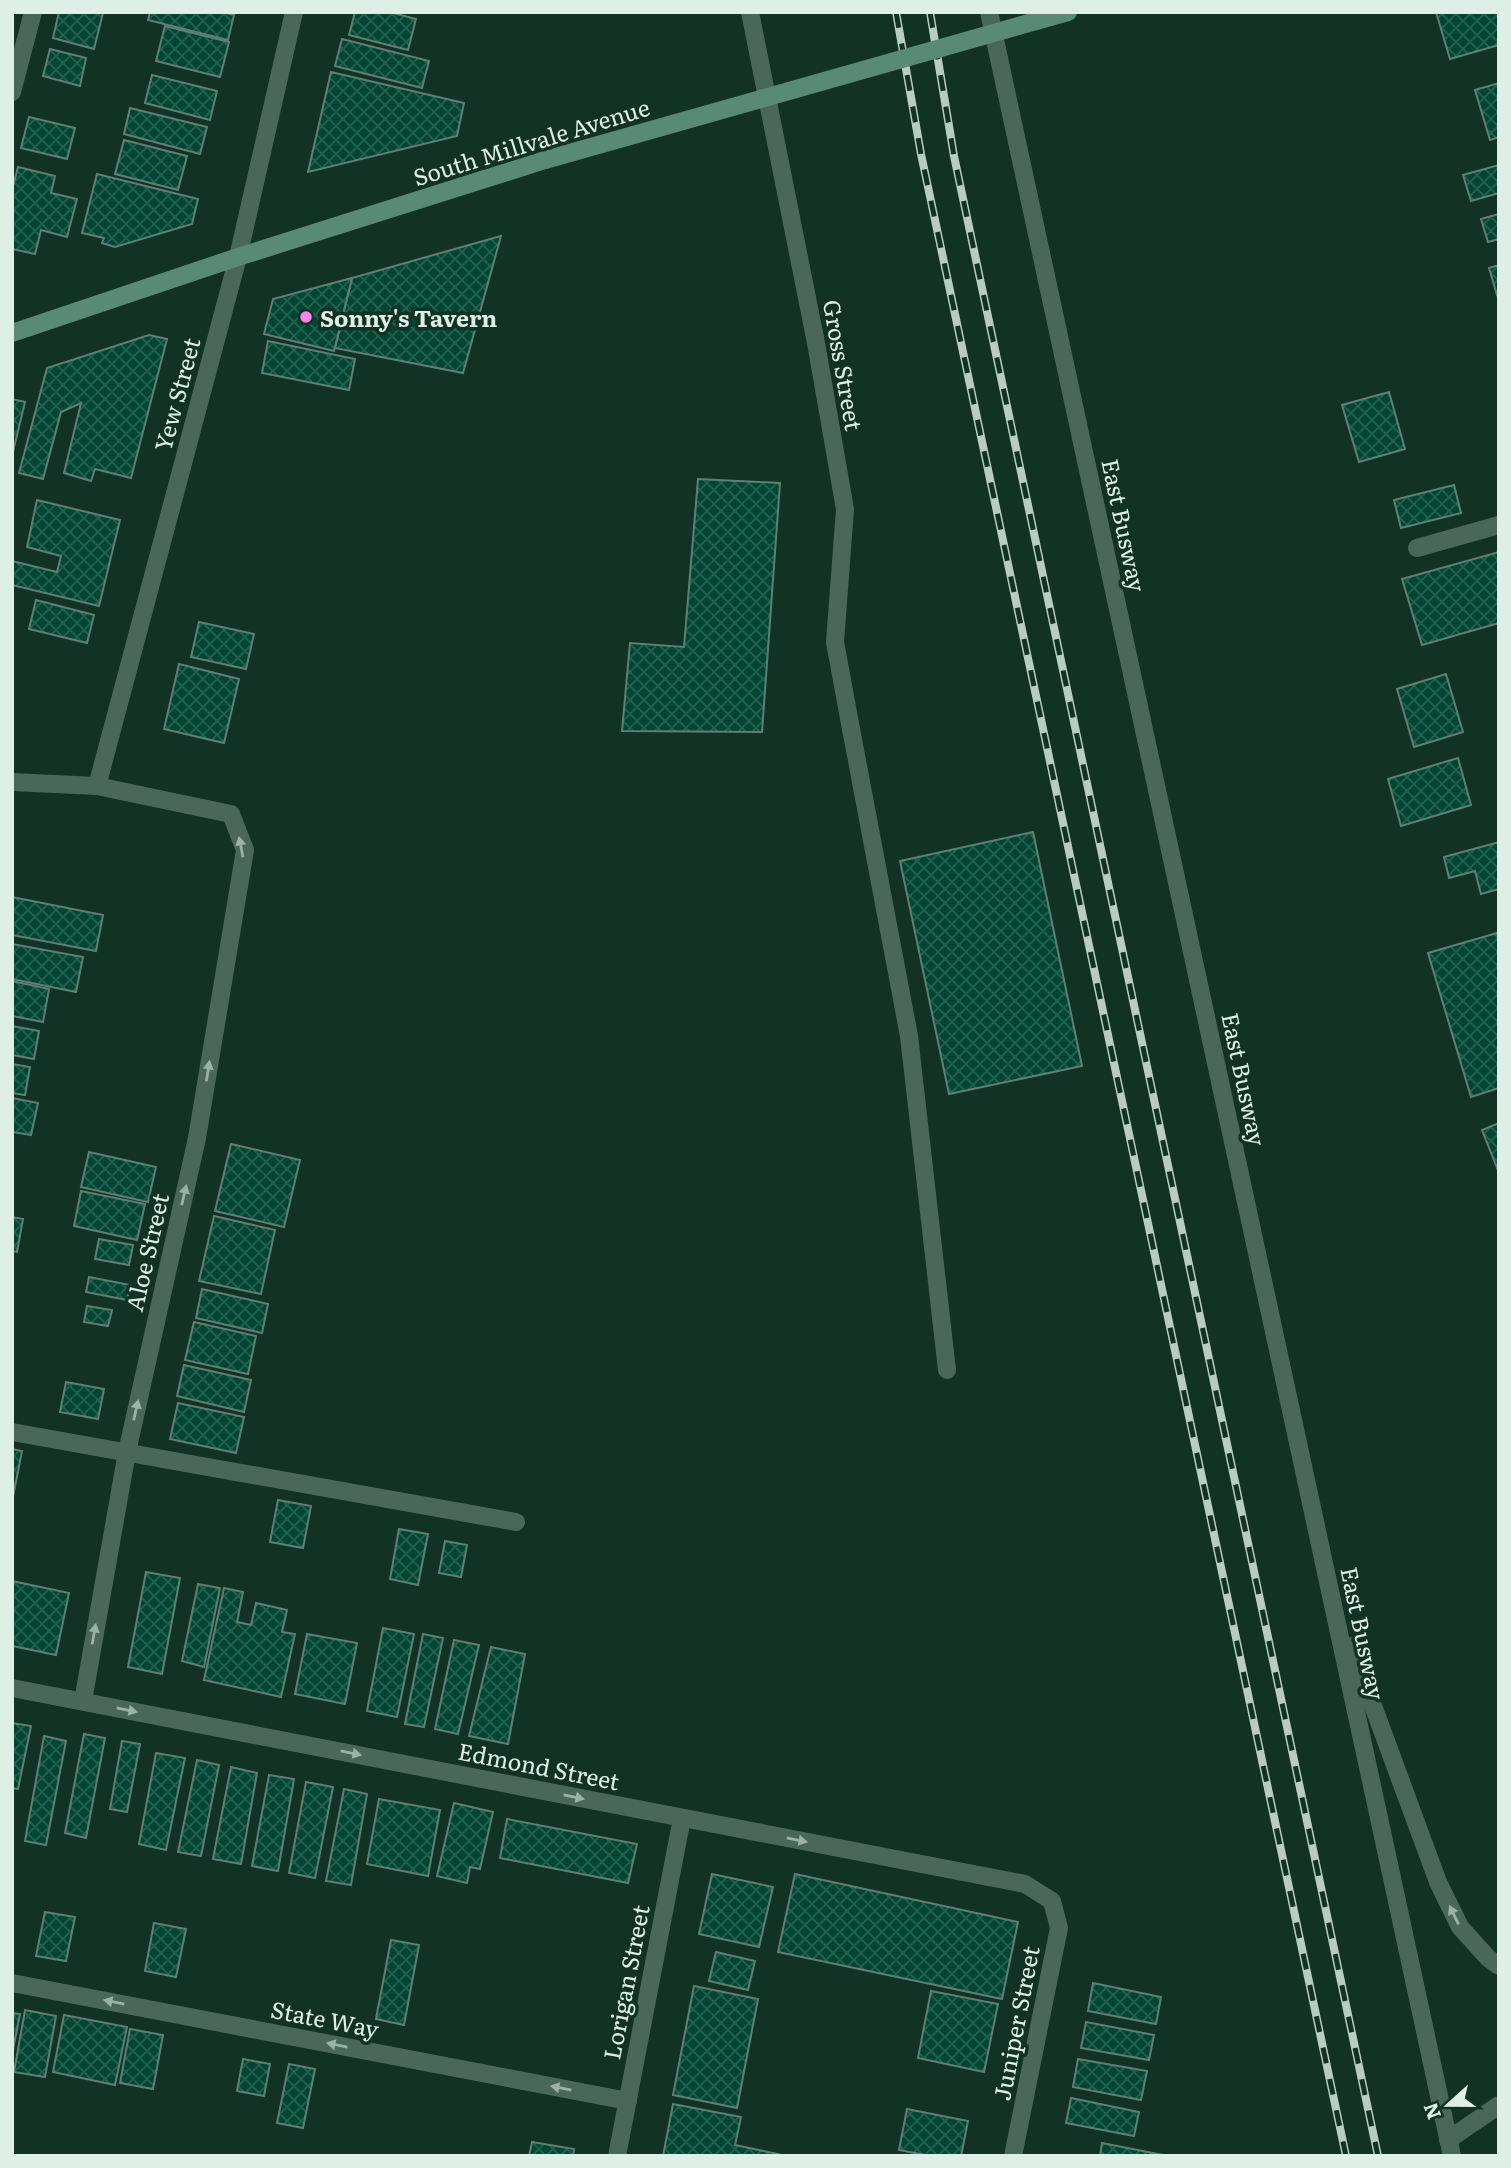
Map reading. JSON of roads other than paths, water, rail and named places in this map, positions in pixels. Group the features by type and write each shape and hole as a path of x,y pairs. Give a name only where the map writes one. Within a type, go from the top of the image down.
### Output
{"street":[{"path":"12,92 33,12"},
{"name":"Yew Street","path":"97,786 238,257 294,12"},
{"name":"Gross Street","path":"750,12 816,343 845,509 835,642 909,1036 947,1370"},
{"name":"East Busway","path":"989,12 1450,2148"},
{"name":"South Millvale Avenue","path":"12,333 238,257 545,160 1068,12"},
{"path":"1417,548 1499,525"},
{"path":"12,782 97,786"},
{"name":"Aloe Street","path":"83,1701 127,1452 197,1138 244,850 231,814 97,786"},
{"path":"12,1432 516,1522"},
{"path":"1329,1585 1438,1882 1460,1927 1488,1958 1499,1966"},
{"name":"Edmond Street","path":"12,1688 1024,1884 1052,1901"},
{"name":"Lorigan Street","path":"617,2156 682,1818"},
{"name":"Juniper Street","path":"1013,2156 1059,1928 1052,1901"},
{"name":"State Way","path":"12,1983 628,2101"},
{"path":"1450,2148 1499,2105"}],"railway":[{"path":"896,12 921,154 1346,2156"},
{"path":"930,12 954,156 1378,2156"}],"place":[{"name":"Sonny's Tavern","path":"306,317"}]}
